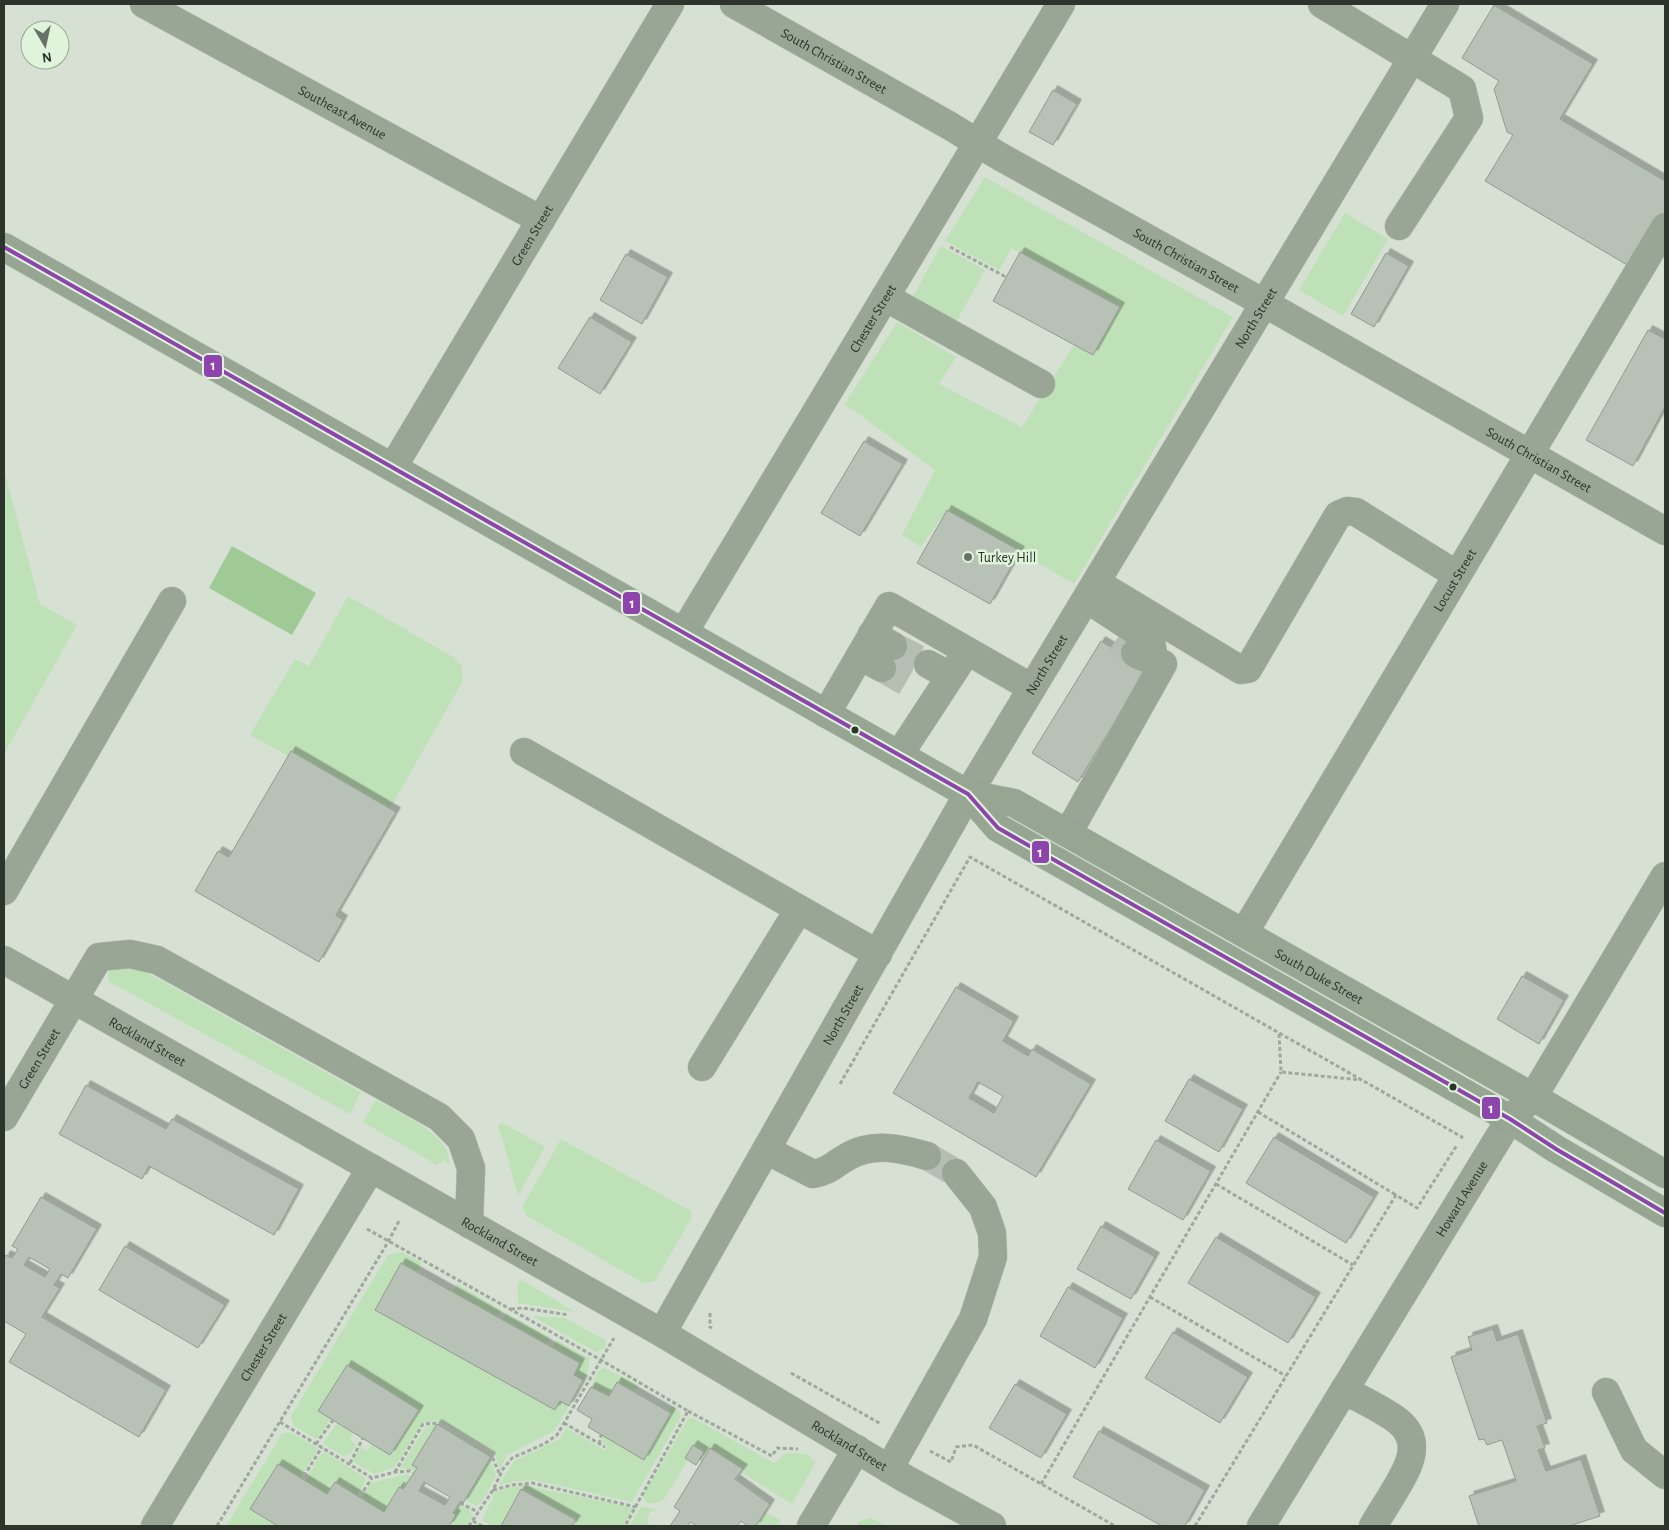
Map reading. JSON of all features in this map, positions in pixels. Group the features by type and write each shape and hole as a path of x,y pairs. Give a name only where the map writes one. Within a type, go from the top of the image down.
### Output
{"main road":[{"name":"South Duke Street","path":"4,247 968,794 998,828 1510,1118 1556,1149 1665,1213"},
{"name":"South Duke Street","path":"968,794 1014,802 1665,1174"}],"street":[{"name":"Southeast Avenue","path":"144,4 540,220"},
{"name":"Green Street","path":"392,467 670,4"},
{"name":"South Christian Street","path":"734,4 1665,531"},
{"name":"Chester Street","path":"684,632 1061,4"},
{"path":"1322,4 1462,89 1468,118 1399,226"},
{"name":"North Street","path":"662,1333 968,794 1445,4"},
{"name":"Locust Street","path":"1244,933 1665,227"},
{"path":"885,297 1041,384"},
{"path":"1087,599 1241,670 1248,669 1338,515 1347,511 1356,512 1457,575"},
{"path":"1068,833 1142,654 1151,642 1087,599"},
{"path":"1087,599 1142,654"},
{"path":"4,891 172,600"},
{"path":"826,714 877,651 889,606 1032,688"},
{"path":"900,755 932,681 967,651"},
{"path":"524,752 878,954"},
{"name":"Howard Avenue","path":"1261,1526 1510,1118 1532,1097 1665,876"},
{"path":"702,1067 799,909"},
{"name":"Green Street","path":"4,1118 100,958 130,954 157,960 439,1118 461,1139 471,1168 469,1224"},
{"name":"Rockland Street","path":"4,960 662,1333 889,1469 992,1526"},
{"path":"766,1150 813,1174 828,1170 857,1151 882,1147 906,1149 927,1156"},
{"name":"Chester Street","path":"155,1526 371,1168"},
{"path":"889,1469 973,1320 992,1257 992,1234 983,1206 956,1173"},
{"path":"1344,1390 1398,1421 1407,1431 1412,1442 1409,1467 1373,1526"},
{"path":"1606,1392 1634,1450 1665,1475"},
{"path":"811,1526 857,1449"}],"path":[{"path":"924,233 1006,277"},
{"path":"838,1088 970,857 1462,1137 1417,1208 1258,1112"},
{"path":"1041,1484 1281,1072 1280,1033"},
{"path":"1281,1072 1363,1080"},
{"path":"1216,1184 1353,1265"},
{"path":"1195,1526 1396,1195"},
{"path":"217,1526 401,1220 394,1216"},
{"path":"371,1222 366,1229 388,1242 601,1360 688,1411 772,1456 777,1448 805,1450"},
{"path":"1150,1297 1286,1376"},
{"path":"713,1306 709,1315 710,1327 719,1332"},
{"path":"510,1309 522,1308 572,1316"},
{"path":"469,1526 512,1458 544,1444 557,1435 628,1314"},
{"path":"605,1334 614,1339"},
{"path":"787,1371 951,1462 956,1447 972,1445 1115,1526"},
{"path":"625,1526 688,1411"},
{"path":"316,1444 333,1420"},
{"path":"280,1422 372,1478"},
{"path":"395,1472 423,1424 440,1423 490,1452 500,1475"},
{"path":"564,1423 605,1447"},
{"path":"598,1444 601,1435"},
{"path":"350,1463 363,1438"},
{"path":"304,1476 322,1448"},
{"path":"360,1496 372,1478 395,1472 410,1471 413,1474"},
{"path":"492,1490 532,1483 636,1507"},
{"path":"460,1503 478,1512"},
{"path":"472,1521 482,1526"}],"shaded area":[{"path":"985,177 1233,317 1074,584 947,510 921,547 902,535 935,470 845,404 897,322 956,357 939,384 1022,427 1074,345 1093,355 1120,306 1012,248 999,270 945,241"},
{"path":"1345,213 1388,239 1343,316 1299,290"},
{"path":"941,246 985,270 955,324 911,300"},
{"path":"4,470 40,604 77,625 4,754"},
{"path":"232,546 316,593 292,635 209,588"},
{"path":"348,596 453,657 462,666 463,681 390,808 292,751 288,756 250,735 295,659 309,666"},
{"path":"128,962 361,1092 350,1114 108,981 108,973 119,963"},
{"path":"376,1100 410,1118 434,1135 443,1144 448,1154 449,1165 444,1160 437,1165 363,1122"},
{"path":"503,1123 545,1147 518,1196 498,1128 499,1124"},
{"path":"561,1139 691,1211 692,1217 655,1281 643,1283 527,1216 522,1207"},
{"path":"402,1252 422,1263 416,1272 401,1263 375,1310 569,1406 554,1431 507,1455 500,1470 494,1451 442,1421 423,1422 395,1467 375,1474 355,1463 353,1459 362,1447 367,1451 372,1444 390,1455 419,1410 347,1365 318,1410 331,1419 318,1438 316,1439 294,1426 291,1416 388,1255"},
{"path":"522,1280 575,1312 518,1303 518,1283"},
{"path":"457,1284 501,1310 497,1317 452,1292"},
{"path":"506,1313 551,1338 547,1345 502,1320"},
{"path":"532,1316 565,1318 605,1340 606,1348 596,1352"},
{"path":"557,1340 589,1358 589,1369 583,1380 574,1375 580,1363 552,1348"},
{"path":"605,1368 638,1385 638,1388 632,1391 617,1382 609,1396 591,1387 598,1371"},
{"path":"672,1406 679,1410 681,1416 632,1502 533,1480 499,1485 514,1461 560,1439 566,1428 604,1450 608,1446 601,1442 603,1436 644,1460 671,1414 668,1411"},
{"path":"693,1418 774,1463 786,1453 807,1454 816,1462 792,1504 741,1472 742,1469 710,1448 705,1455 704,1452 693,1445 685,1458 688,1460 664,1499 657,1503 646,1503 643,1496 688,1419"},
{"path":"337,1423 353,1433 350,1440 356,1445 351,1453 344,1457 325,1445 324,1442"},
{"path":"437,1424 413,1465 417,1468 416,1470 400,1468 426,1426"},
{"path":"290,1432 316,1447 317,1451 300,1477 279,1465 251,1509 278,1526 226,1526 282,1434"},
{"path":"325,1452 364,1477 366,1481 357,1495 335,1482 327,1494 305,1481 320,1455"},
{"path":"490,1459 496,1476 481,1503 476,1506 464,1500"},
{"path":"407,1474 411,1477 403,1489 399,1487 384,1512 361,1498 371,1483"},
{"path":"523,1485 631,1507 633,1510 623,1526 572,1526 576,1519 521,1489 501,1526 492,1526 482,1520 496,1491"},
{"path":"458,1505 468,1509 473,1516 467,1526 449,1526 456,1515 453,1513"},
{"path":"641,1507 657,1509 650,1512 647,1518 649,1526 629,1526"},
{"path":"765,1512 781,1520 777,1526 756,1526"},
{"path":"871,1518 886,1526 856,1526 860,1521"}],"building":[{"path":"1494,5 1593,64 1560,119 1665,181 1665,217 1634,269 1485,181 1513,135 1507,132 1494,89 1499,81 1462,58"},
{"path":"1053,90 1077,104 1053,145 1029,132"},
{"path":"1020,252 1120,307 1093,355 993,301"},
{"path":"1386,253 1409,266 1374,327 1351,314"},
{"path":"626,254 668,277 642,324 600,300"},
{"path":"590,317 632,342 600,394 558,368"},
{"path":"1648,330 1665,339 1665,407 1633,466 1586,440"},
{"path":"864,441 903,464 860,536 821,513"},
{"name":"Turkey Hill","path":"947,510 1020,551 990,604 917,563"},
{"path":"1101,641 1147,669 1078,782 1032,753"},
{"path":"291,751 396,812 336,915 343,920 319,962 195,891 218,851 229,857"},
{"path":"1522,976 1564,1000 1539,1044 1497,1019"},
{"path":"956,987 1014,1021 1003,1041 1028,1056 1032,1049 1091,1084 1036,1177 893,1093","holes":["978,1082 1003,1096 994,1113 969,1098"]},
{"path":"1189,1079 1243,1109 1219,1152 1165,1121"},
{"path":"86,1085 166,1129 172,1119 299,1189 274,1235 149,1166 142,1179 59,1134"},
{"path":"1274,1137 1374,1197 1346,1243 1246,1183"},
{"path":"1156,1140 1211,1171 1183,1220 1128,1189"},
{"path":"41,1197 97,1229 68,1278 61,1274 54,1285 60,1288 42,1317 166,1390 139,1437 9,1362 26,1334 4,1321 4,1259 6,1255 12,1258 18,1249 12,1246","holes":["29,1257 50,1269 45,1277 24,1265"]},
{"path":"1101,1226 1155,1257 1131,1299 1077,1269"},
{"path":"1216,1237 1316,1297 1288,1343 1188,1283"},
{"path":"125,1246 225,1305 198,1348 99,1290"},
{"path":"401,1263 580,1363 574,1375 583,1380 569,1406 560,1401 555,1410 375,1310"},
{"path":"1068,1287 1123,1318 1095,1368 1040,1336"},
{"path":"1493,1329 1497,1341 1518,1334 1547,1423 1537,1426 1545,1448 1538,1450 1546,1471 1581,1459 1600,1516 1569,1526 1479,1526 1469,1496 1516,1481 1502,1440 1487,1445 1484,1439 1479,1440 1451,1357 1472,1350 1468,1337"},
{"path":"1173,1332 1248,1377 1220,1423 1145,1378"},
{"path":"347,1365 419,1410 390,1455 318,1411"},
{"path":"617,1382 671,1413 644,1460 588,1427 592,1419 577,1410 591,1387 609,1396"},
{"path":"1015,1384 1067,1414 1041,1458 989,1428"},
{"path":"437,1424 491,1457 463,1503 461,1501 453,1513 456,1515 449,1526 278,1526 250,1509 278,1464 327,1494 335,1482 384,1512 399,1487 403,1489 417,1468 412,1465","holes":["424,1482 450,1497 445,1505 419,1491"]},
{"path":"1099,1431 1205,1490 1185,1526 1162,1526 1073,1477"},
{"path":"693,1445 704,1452 696,1465 685,1458"},
{"path":"710,1448 743,1469 735,1479 770,1504 756,1526 748,1526 741,1521 737,1526 697,1526 690,1522 688,1526 670,1526 680,1511 674,1507"},
{"path":"521,1489 576,1520 572,1526 501,1526"}],"tunnel":[{"path":"1116,640 1135,653"},
{"path":"893,646 928,664"},
{"path":"882,668 915,687"},
{"path":"927,1156 956,1173"}],"transit line":[{"name":"1","path":"4,247 968,794 998,828 1510,1119 1556,1149 1665,1213"}],"place":[{"name":"Turkey Hill","path":"968,557"}]}
